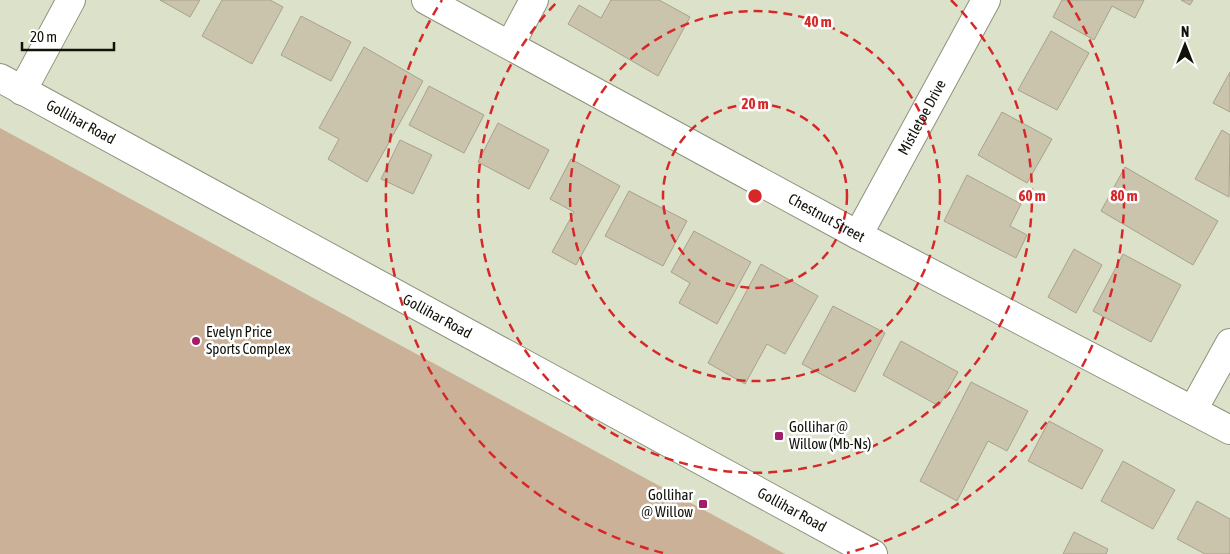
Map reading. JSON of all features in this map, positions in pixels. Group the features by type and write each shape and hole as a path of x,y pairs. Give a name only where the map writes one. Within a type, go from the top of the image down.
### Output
{"street":[{"path":"11,84 71,0"},
{"name":"Chestnut Street","path":"426,0 858,235 1230,430"},
{"path":"510,44 534,0"},
{"name":"Mistletoe Drive","path":"858,235 986,0"},
{"name":"Gollihar Road","path":"11,84 873,554"},
{"path":"1194,410 1230,343"}],"shaded area":[{"name":"Evelyn Price Sports Complex","path":"0,128 785,554 0,554"}],"building":[{"path":"160,0 200,0 190,17"},
{"path":"222,0 270,0 283,7 252,64 202,36"},
{"path":"611,0 659,0 690,17 658,76 568,24 579,5 601,18"},
{"path":"1062,0 1144,0 1135,18 1112,6 1094,40 1053,17"},
{"path":"1181,0 1193,0 1190,5"},
{"path":"301,16 351,42 331,81 281,55"},
{"path":"1051,31 1089,53 1057,110 1018,90"},
{"path":"364,47 423,81 367,182 328,159 339,139 319,128"},
{"path":"1230,72 1230,112 1213,103"},
{"path":"429,86 484,115 464,153 409,125"},
{"path":"1002,112 1052,139 1027,183 978,155"},
{"path":"498,123 549,150 529,189 478,162"},
{"path":"1222,130 1230,135 1229,197 1195,179"},
{"path":"400,140 432,155 413,194 381,179"},
{"path":"571,159 620,186 576,265 552,252 574,212 550,199"},
{"path":"1125,167 1218,221 1193,265 1101,211"},
{"path":"967,175 1021,204 1010,226 1027,235 1016,258 944,221"},
{"path":"629,191 687,221 663,266 605,236"},
{"path":"694,231 751,262 717,324 679,303 690,283 671,272"},
{"path":"1074,249 1102,265 1076,313 1048,297"},
{"path":"1123,254 1181,285 1151,342 1093,311"},
{"path":"761,264 818,296 785,354 767,344 745,384 708,363"},
{"path":"833,306 885,333 855,392 802,364"},
{"path":"901,341 958,372 939,406 883,375"},
{"path":"971,382 1028,411 1007,451 988,441 957,501 920,481"},
{"path":"1049,421 1103,450 1082,489 1028,461"},
{"path":"1123,461 1175,490 1153,529 1101,501"},
{"path":"1197,501 1230,519 1230,554 1205,554 1177,539"},
{"path":"1074,532 1108,549 1106,554 1063,554"}],"place":[{"name":"Evelyn Price Sports Complex","path":"196,341"},
{"name":"Gollihar @ Willow (Mb-Ns)","path":"779,436"},
{"name":"Gollihar @ Willow","path":"703,504"}]}
